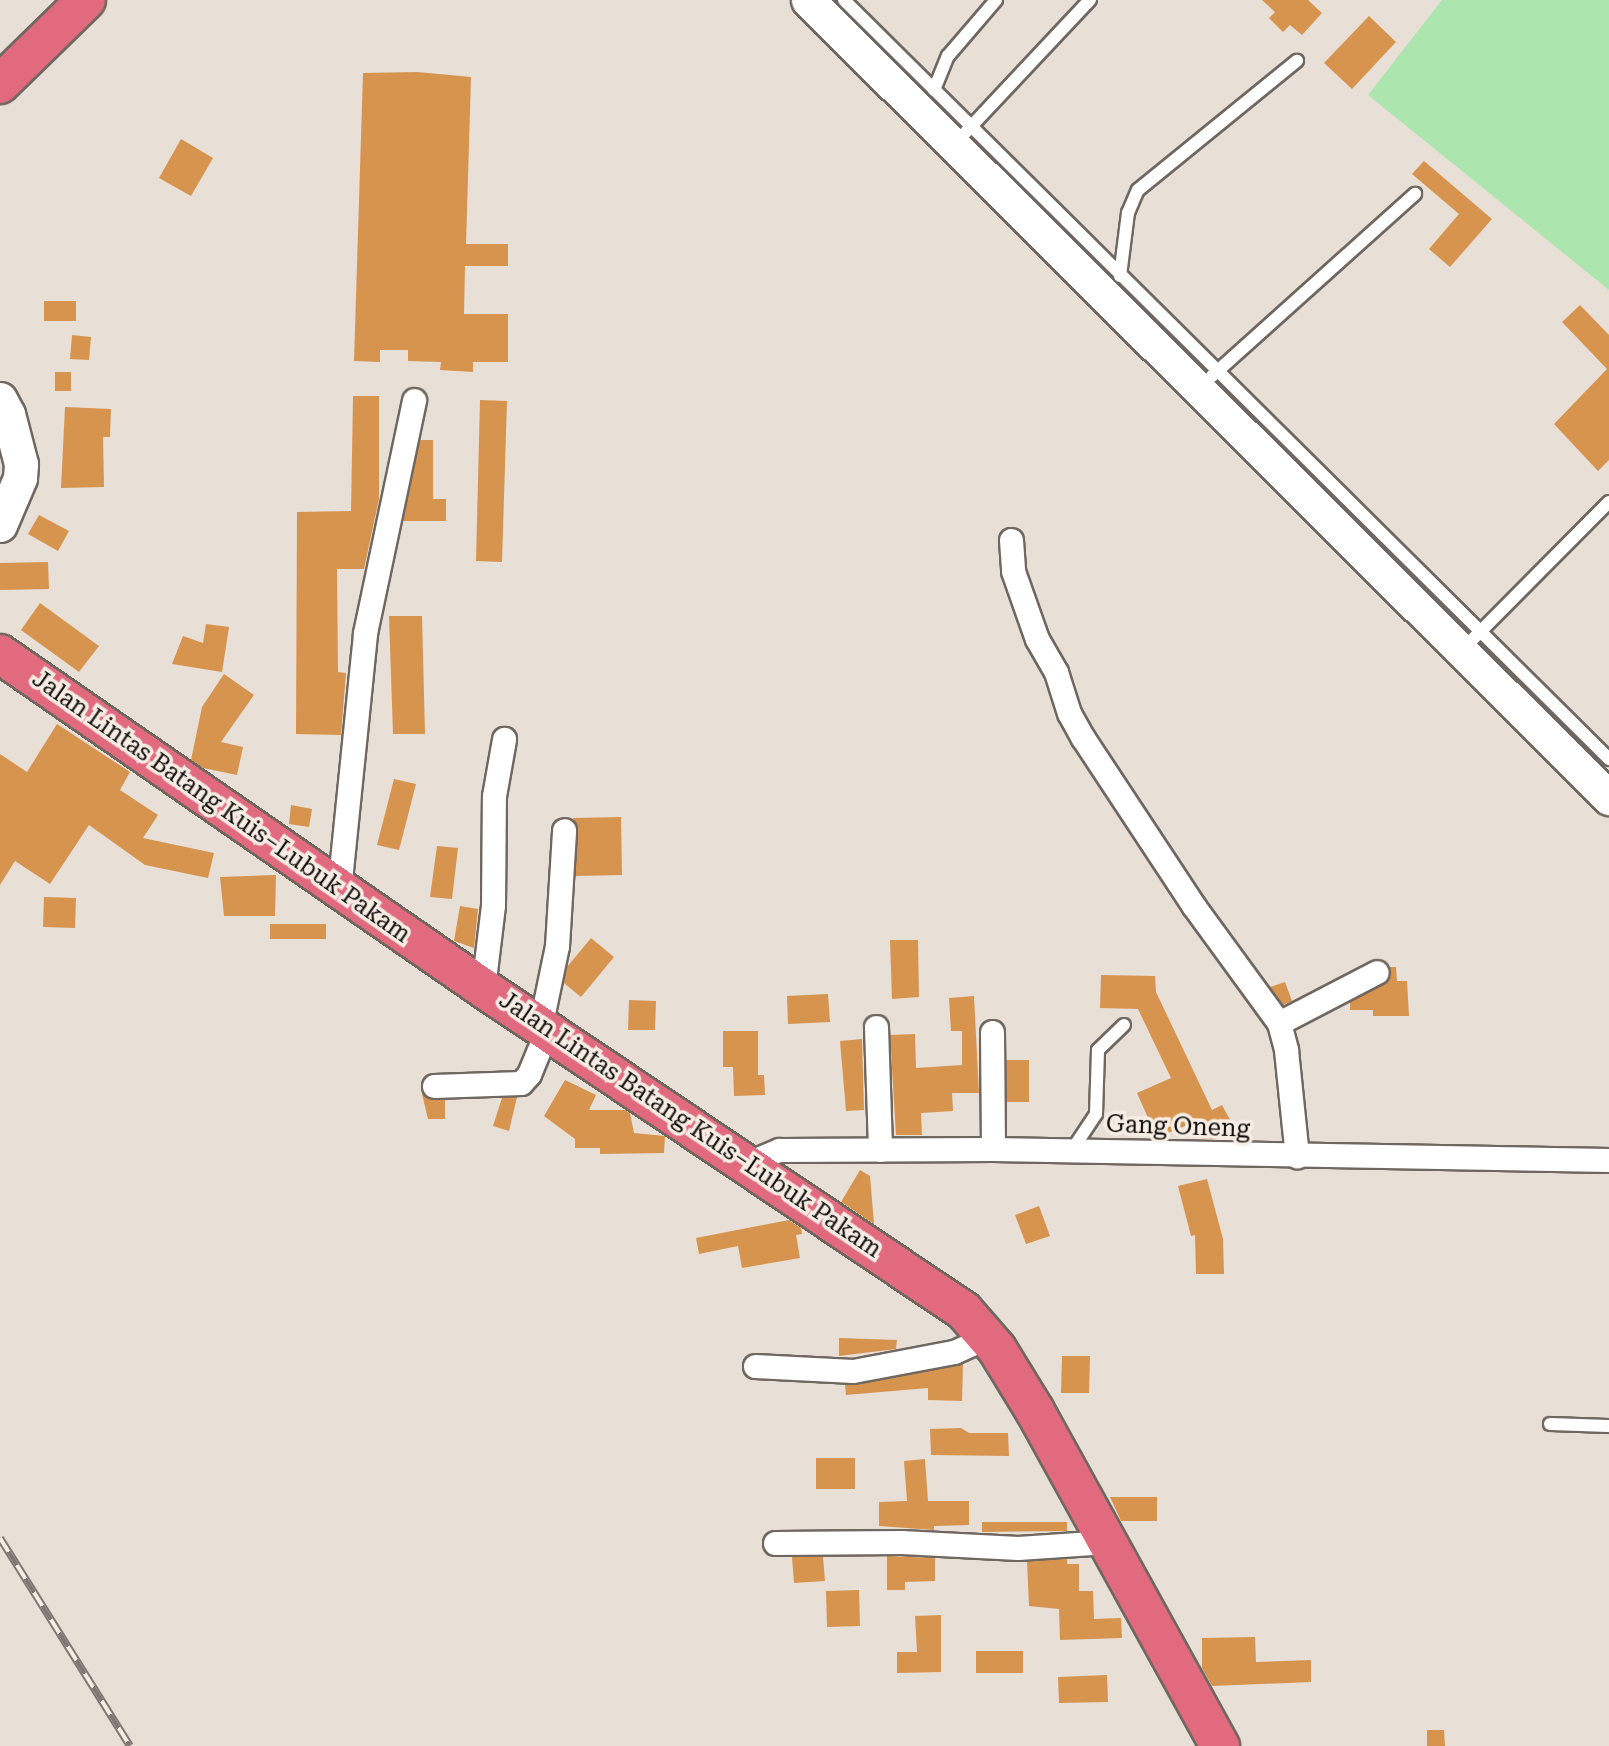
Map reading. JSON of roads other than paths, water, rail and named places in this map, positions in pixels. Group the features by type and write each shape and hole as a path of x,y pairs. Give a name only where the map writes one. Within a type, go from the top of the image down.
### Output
{"highway":[{"path":"0,84 86,0"},
{"name":"Jalan Lintas Batang Kuis–Lubuk Pakam","path":"0,654 339,890 483,988 545,1026 964,1311 986,1337 1035,1411 1220,1746"}],"street":[{"path":"808,0 962,138 1471,641 1609,797"},
{"path":"0,400 21,464 20,478 0,525"},
{"path":"339,890 365,633 414,400"},
{"path":"1011,540 1013,571 1037,639 1056,671 1069,713 1193,905 1279,1023 1286,1050 1297,1156"},
{"path":"483,988 493,905 494,796 504,740"},
{"path":"434,1086 521,1083 545,1026 557,946 564,830"},
{"path":"1279,1023 1377,972"},
{"path":"876,1027 880,1150"},
{"path":"992,1032 993,1149"},
{"name":"Gang Oneng","path":"748,1163 779,1150 993,1149 1609,1160"},
{"path":"755,1366 853,1371 954,1352 986,1337"},
{"path":"775,1543 901,1542 1018,1548 1107,1542"}],"lane":[{"path":"844,0 934,90 962,138 1120,276 1207,380 1415,194"},
{"path":"934,90 948,56 996,0"},
{"path":"962,138 1090,0"},
{"path":"1120,276 1128,214 1138,190 1297,61"},
{"path":"1609,502 1471,641 1609,759"},
{"path":"1072,1150 1096,1114 1098,1050 1124,1025"},
{"path":"1550,1424 1609,1426"}],"railway":[{"path":"0,1538 130,1746"}]}
